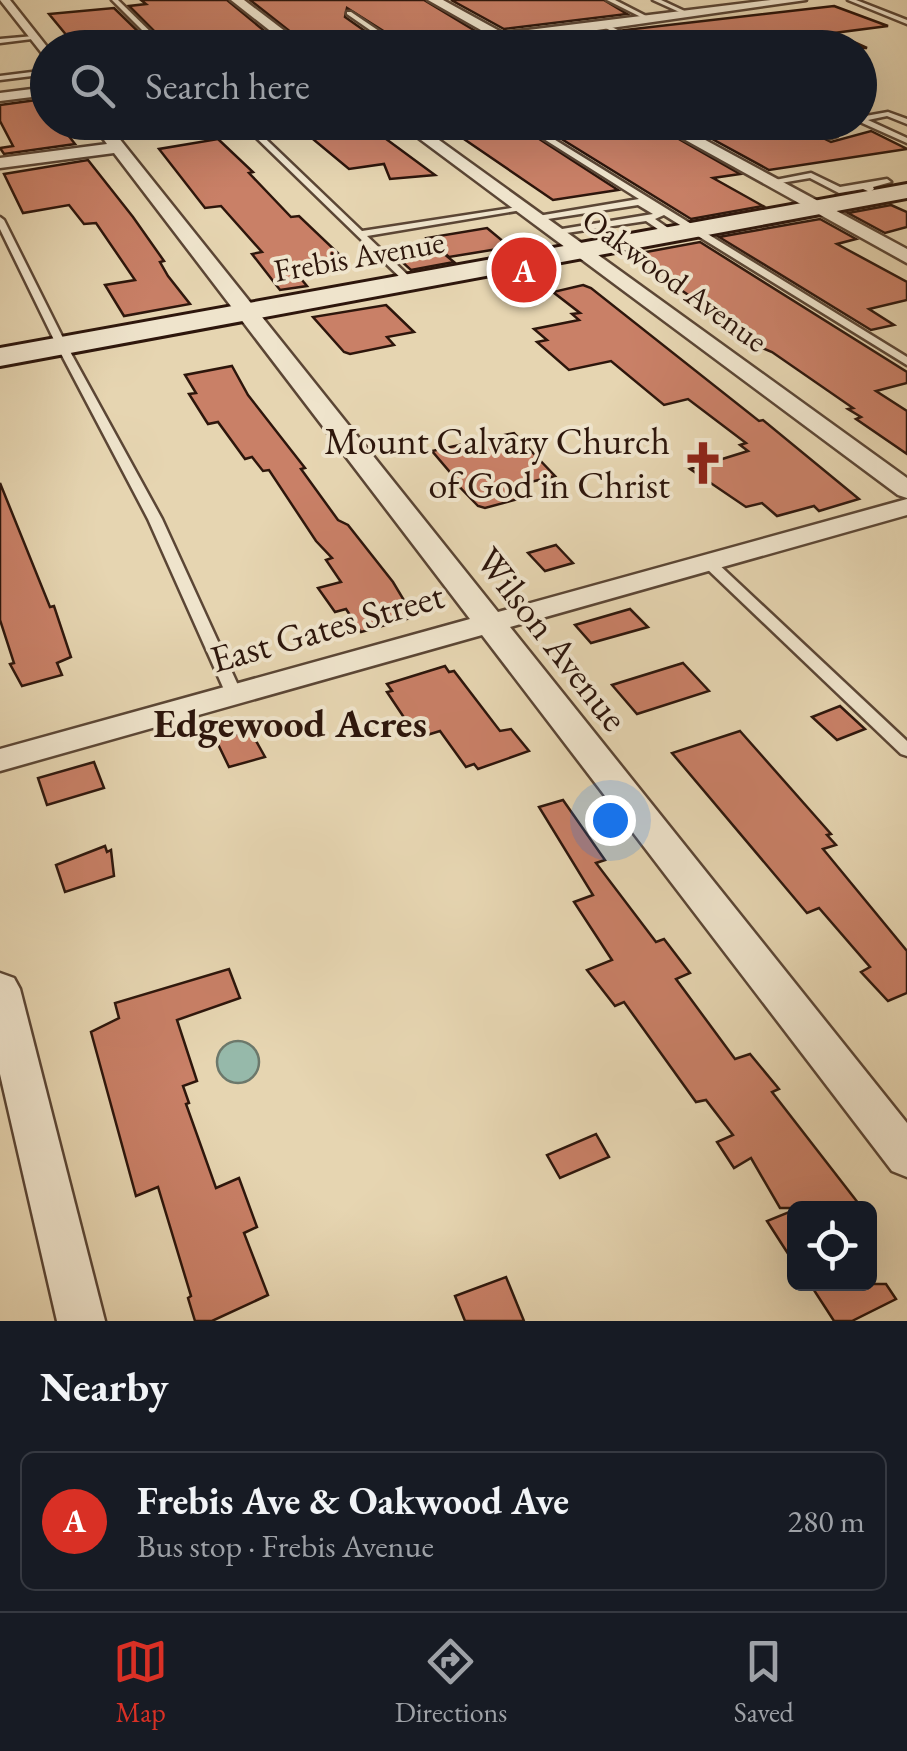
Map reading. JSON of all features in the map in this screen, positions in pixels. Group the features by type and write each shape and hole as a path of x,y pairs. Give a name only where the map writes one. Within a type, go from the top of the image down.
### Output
{"main road":[{"name":"Frebis Avenue","path":"0,358 410,282 588,238 816,207 885,188"}],"street":[{"path":"4,0 30,35"},
{"path":"238,0 278,30"},
{"path":"434,0 490,30"},
{"path":"552,30 800,0"},
{"path":"0,97 30,93"},
{"name":"Wilson Avenue","path":"110,140 907,1157"},
{"name":"Oakwood Avenue","path":"429,140 556,233 588,238 907,490"},
{"path":"693,140 907,257"},
{"path":"0,163 116,148"},
{"name":"East Gates Street","path":"0,760 907,508"},
{"path":"0,989 80,1321"}],"lane":[{"path":"115,0 146,30"},
{"path":"610,0 648,19"},
{"path":"656,0 688,14"},
{"path":"851,0 907,22"},
{"path":"349,14 375,30"},
{"path":"602,24 614,30"},
{"path":"0,41 30,38"},
{"path":"0,78 30,74"},
{"path":"877,116 888,114 907,122"},
{"path":"877,127 907,141"},
{"path":"261,140 410,282"},
{"path":"546,140 670,227 907,362"},
{"path":"769,182 811,175 839,190 885,188"},
{"path":"360,234 531,214 576,213 639,202 660,215 670,227"},
{"path":"576,213 588,238"},
{"path":"0,220 62,346 156,519 234,694"},
{"path":"556,233 588,238"},
{"path":"709,563 907,750"}],"shaded area":[{"path":"238,1041 253,1047 259,1062 253,1077 238,1083 223,1077 217,1062 223,1047"}],"building":[{"path":"141,0 227,0 263,30 153,30 129,6 146,4"},
{"path":"250,0 424,0 474,30 382,30 347,8 345,17 363,30 288,30"},
{"path":"451,0 604,0 627,14 504,29"},
{"path":"834,6 888,26 857,30 625,30"},
{"path":"114,8 137,30 62,30 49,14"},
{"path":"30,101 30,140 72,140 75,144 4,154 0,148 13,146 0,121 0,105"},
{"path":"877,134 907,149 769,170 714,140 831,142 877,140"},
{"path":"219,140 291,217 299,216 342,257 300,264 305,269 297,274 307,286 280,290 252,254 262,252 221,206 205,208 159,149"},
{"path":"314,140 387,140 435,175 390,179 384,164 349,169"},
{"path":"465,140 541,140 618,190 553,200"},
{"path":"563,140 680,140 740,174 713,178 763,206 691,219"},
{"path":"88,160 133,217 164,261 160,262 168,276 190,304 124,316 105,285 135,280 96,223 84,224 69,205 23,213 4,174"},
{"path":"891,205 907,212 907,227 885,233 848,213"},
{"path":"820,219 856,239 837,244 907,282 907,300 869,309 894,325 871,330 719,237"},
{"path":"487,228 510,247 449,257 427,238"},
{"path":"700,242 907,372 907,383 876,391 907,411 907,454 856,419 861,417 848,409 853,408 710,315 716,314 630,255"},
{"path":"432,244 454,262 411,270 390,251"},
{"path":"583,285 759,421 763,420 859,499 819,511 814,506 777,516 762,503 746,507 690,469 748,451 740,445 746,443 688,399 664,405 611,361 569,370 537,342 547,340 534,329 579,320 572,314 580,313 553,292"},
{"path":"386,305 414,332 387,337 394,345 350,354 313,317"},
{"path":"232,366 248,395 305,468 301,469 338,520 348,525 393,582 414,617 361,632 346,609 335,612 318,588 341,582 326,560 332,558 316,541 269,470 263,471 252,457 245,459 218,422 208,424 189,394 196,393 185,375"},
{"path":"514,433 555,476 510,487 522,498 485,508 478,506 451,478 454,477 432,451"},
{"path":"0,483 50,607 54,606 71,657 57,663 62,675 22,686 10,664 14,663 0,620"},
{"path":"556,545 573,563 545,571 528,553"},
{"path":"630,609 648,627 591,643 575,625"},
{"path":"683,663 709,691 637,714 612,685"},
{"path":"445,666 449,672 454,671 500,731 511,729 529,751 478,769 474,764 466,767 440,731 427,735 422,728 413,731 387,692 392,691 387,684"},
{"path":"840,706 865,729 837,740 812,717"},
{"path":"250,730 265,757 229,767 216,740"},
{"path":"740,731 831,834 827,835 836,845 823,849 907,951 907,993 888,1001 861,972 870,967 819,908 807,913 672,753"},
{"path":"94,762 104,788 47,805 38,778"},
{"path":"563,800 605,860 596,863 656,942 664,939 690,973 676,979 735,1059 750,1054 779,1089 772,1092 857,1201 787,1201 787,1208 780,1208 751,1158 734,1168 717,1142 733,1135 706,1100 696,1102 624,1002 615,1006 587,970 612,960 574,902 593,895 539,807"},
{"path":"105,846 107,852 111,850 114,876 65,892 56,865"},
{"path":"229,969 240,998 177,1020 197,1081 183,1086 216,1188 239,1178 257,1227 244,1233 268,1295 212,1321 195,1321 158,1187 136,1196 91,1032 119,1018 115,1003"},
{"path":"596,1134 609,1157 560,1178 547,1155"},
{"path":"787,1213 787,1252 767,1221"},
{"path":"506,1277 524,1321 465,1321 455,1296"},
{"path":"877,1284 886,1284 896,1299 852,1321 834,1321 815,1291 877,1291"}],"place":[{"name":"Frebis Ave & Oakwood Ave","path":"524,270"},
{"name":"Mount Calvary Church of God in Christ","path":"703,463"}],"district":[{"name":"Edgewood Acres","path":"290,723"}]}
